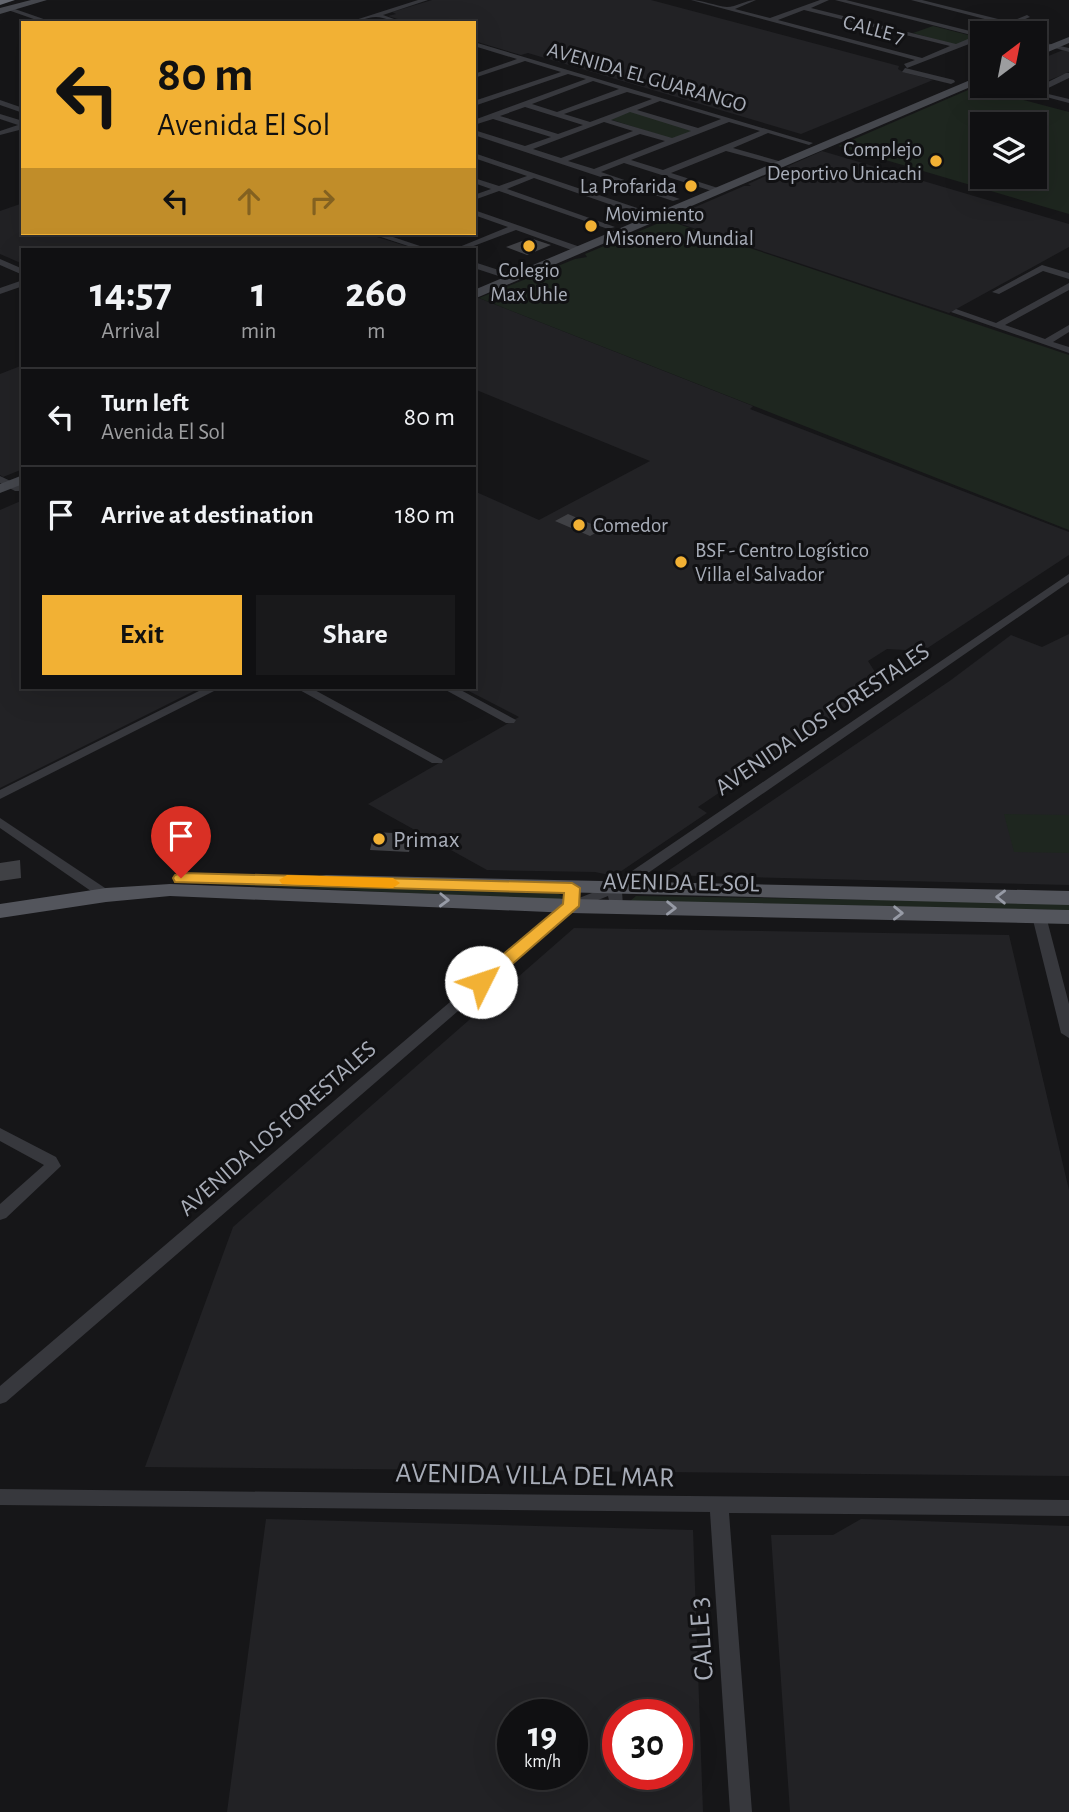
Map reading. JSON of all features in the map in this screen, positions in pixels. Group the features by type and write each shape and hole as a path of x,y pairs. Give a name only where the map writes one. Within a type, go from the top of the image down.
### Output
{"main road":[{"name":"AVENIDA EL SOL","path":"0,897 98,890 170,890 571,897 1069,898"},
{"name":"AVENIDA EL SOL","path":"0,911 98,890"},
{"name":"AVENIDA EL SOL","path":"616,897 1069,917"}],"street":[{"path":"5,6 42,0"},
{"path":"356,21 425,0"},
{"name":"CALLE 7","path":"694,0 923,60"},
{"path":"712,15 753,0"},
{"path":"771,20 826,0"},
{"path":"838,0 970,33"},
{"path":"914,0 1003,21"},
{"path":"5,6 46,21"},
{"path":"803,8 956,46"},
{"path":"376,15 396,21"},
{"path":"1017,21 1027,17"},
{"path":"1047,42 1069,32"},
{"path":"1047,49 1069,40"},
{"path":"951,82 906,68 968,41"},
{"name":"AVENIDA EL GUARANGO","path":"476,45 814,145"},
{"path":"1047,46 1069,50"},
{"path":"476,49 484,47"},
{"path":"476,75 524,59"},
{"path":"476,103 567,72"},
{"path":"1047,85 1069,75"},
{"path":"476,294 718,191 951,82 970,78"},
{"path":"476,122 593,79"},
{"path":"1057,80 1069,83"},
{"path":"814,145 970,81"},
{"path":"557,114 627,89"},
{"path":"1047,96 1069,101"},
{"path":"525,149 659,99"},
{"path":"0,102 21,110"},
{"path":"525,104 591,125"},
{"path":"630,110 698,131"},
{"path":"0,116 21,124"},
{"path":"493,116 559,137"},
{"path":"604,120 673,141"},
{"path":"593,172 729,120"},
{"path":"0,133 21,126"},
{"path":"560,161 639,131"},
{"path":"664,173 767,131"},
{"path":"476,133 676,199"},
{"path":"725,148 773,163"},
{"path":"476,156 655,217"},
{"path":"624,160 718,191"},
{"path":"476,284 705,187 773,163"},
{"path":"476,197 533,176"},
{"path":"476,181 611,227"},
{"path":"476,213 580,250"},
{"path":"461,248 515,227"},
{"path":"383,235 422,248"},
{"path":"0,262 21,271"},
{"path":"476,266 514,278"},
{"path":"996,292 1042,268 1069,276"},
{"path":"0,291 21,284"},
{"path":"997,326 1069,286"},
{"path":"956,312 1069,350"},
{"path":"1046,342 1069,328"},
{"path":"0,497 13,485"},
{"name":"AVENIDA LOS FORESTALES","path":"616,897 1069,577"},
{"path":"0,795 212,689"},
{"path":"304,689 437,760"},
{"path":"451,689 510,720"},
{"path":"0,822 98,890"},
{"name":"AVENIDA LOS FORESTALES","path":"0,1397 571,897"},
{"path":"1039,916 1069,1033"},
{"path":"0,1134 50,1161 53,1166 0,1214"},
{"name":"AVENIDA VILLA DEL MAR","path":"0,1497 1069,1508"},
{"name":"CALLE 3","path":"719,1504 741,1812"}],"shaded area":[{"path":"432,0 651,0 899,66 898,69 903,72 933,80 801,134 528,53 521,55 476,42 476,21 404,21 388,16 396,14 392,12"},
{"path":"933,26 970,35 970,39 956,45 913,33"},
{"path":"1063,50 1069,52 1069,72 1047,81 1047,57"},
{"name":"Complejo Deportivo Unicachi","path":"970,89 970,98 1016,98 1069,112 1069,214 984,189 1047,189 1047,112 970,112 970,185 838,146"},
{"path":"631,111 693,131 672,139 609,119"},
{"path":"822,151 1069,224 1069,247 949,313 666,219 687,214 686,211 744,186 751,186 748,184"},
{"path":"21,204 21,235 370,235 413,248 21,248 21,263 0,254 0,211"},
{"path":"666,220 1069,355 1069,530 479,298 575,259 587,257 585,254"},
{"path":"479,298 753,406 750,409 1069,532 1069,555 923,651 887,649 868,661 882,683 698,807 707,813 614,876 595,872 487,870 368,804 519,717 465,689 476,689 476,492 539,520 650,461 476,390 476,299"},
{"path":"21,366 21,470 3,477 0,475 0,374"},
{"path":"21,501 21,689 198,689 0,788 0,510"},
{"path":"1069,634 1069,885 662,875 951,680 1011,635 1042,647"},
{"path":"1004,814 1069,815 1069,853 1014,852"},
{"path":"164,882 557,893 564,897 558,900"},
{"path":"636,896 1069,903 1069,910 630,901"},
{"path":"574,928 1009,935 1069,1190 1069,1476 145,1467 233,1227"},
{"path":"266,1519 693,1530 703,1812 227,1812"},
{"path":"861,1519 1069,1526 1069,1812 790,1812 771,1535 833,1535"}],"building":[{"name":"Colegio Max Uhle","path":"530,238 551,245 527,255 506,247"},
{"name":"Comedor","path":"568,514 603,529 590,536 555,521"},
{"path":"374,832 413,834 409,852 370,850"},
{"path":"20,860 21,878 0,881 0,863"}],"slow traffic":[{"path":"287,880 393,883"}],"place":[{"name":"Complejo Deportivo Unicachi","path":"936,161"},
{"name":"La Profarida","path":"691,186"},
{"name":"Movimiento Misonero Mundial","path":"591,226"},
{"name":"Colegio Max Uhle","path":"529,246"},
{"name":"Comedor","path":"579,525"},
{"name":"BSF - Centro Logístico Villa el Salvador","path":"681,562"},
{"name":"Primax","path":"379,839"}],"route":[{"path":"181,878 572,888 571,906 481,982"}]}
